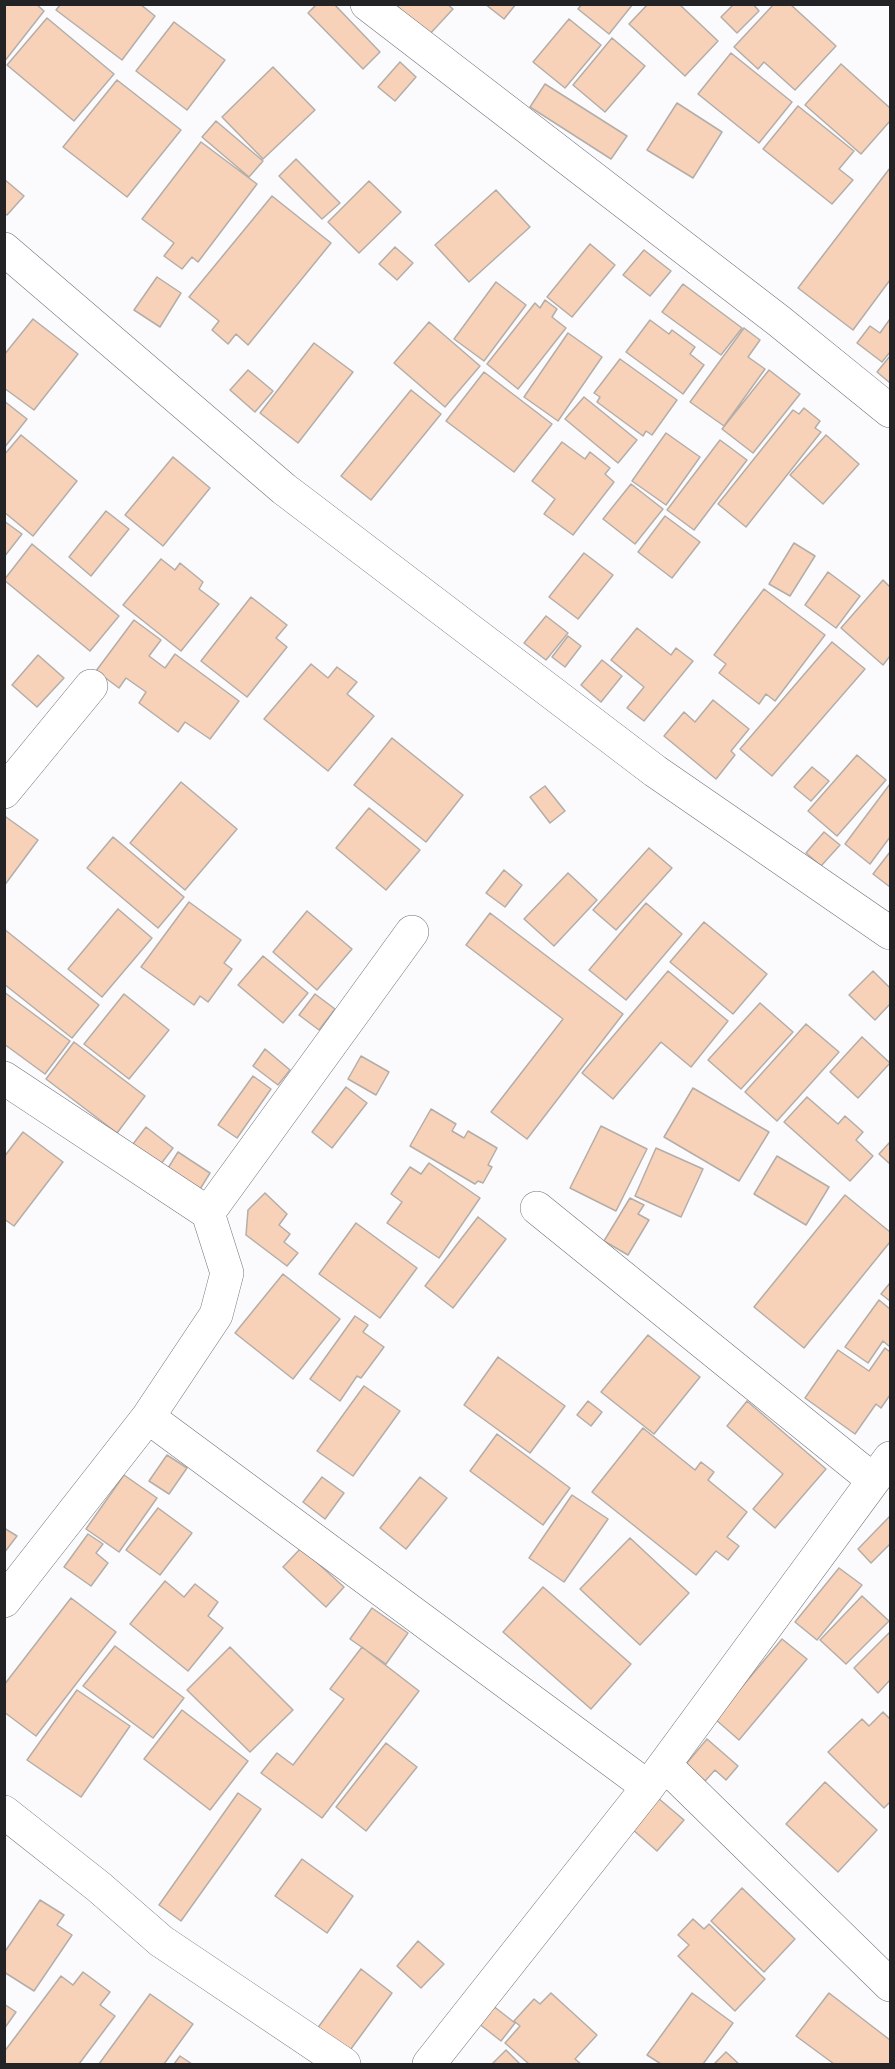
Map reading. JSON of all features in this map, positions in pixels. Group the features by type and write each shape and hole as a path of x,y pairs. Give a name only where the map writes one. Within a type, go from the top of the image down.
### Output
{"street":[{"path":"367,4 779,321 891,411"},
{"path":"4,249 284,489 655,771 891,933"},
{"path":"4,792 91,686"},
{"path":"208,1213 412,933"},
{"path":"4,1078 208,1213 227,1273 216,1314 148,1417 4,1601"},
{"path":"437,2061 656,1776 881,1468 537,1208"},
{"path":"148,1417 656,1776 891,1985"},
{"path":"4,1812 99,1887 161,1941 344,2064"}],"building":[{"path":"4,4 36,4 44,11 4,62"},
{"path":"61,4 140,4 155,16 122,60 56,10"},
{"path":"317,4 334,4 380,52 363,69 308,13"},
{"path":"395,4 447,4 453,9 428,36"},
{"path":"485,4 516,4 504,19"},
{"path":"582,4 633,4 609,34 578,9"},
{"path":"648,4 679,4 718,41 685,76 629,24"},
{"path":"734,4 753,4 759,11 737,33 721,17"},
{"path":"774,4 790,4 836,46 795,90 764,62 758,69 734,47"},
{"path":"47,18 114,74 74,121 7,65"},
{"path":"569,19 601,45 565,88 533,62"},
{"path":"174,22 225,60 187,110 136,71"},
{"path":"612,38 645,66 605,112 573,85"},
{"path":"731,53 792,102 759,143 698,94"},
{"path":"400,62 416,77 395,101 378,87"},
{"path":"841,64 890,108 890,121 861,154 805,105"},
{"path":"273,67 315,110 263,159 222,117"},
{"path":"117,80 181,130 127,197 63,147"},
{"path":"545,84 627,136 611,159 530,107"},
{"path":"677,103 722,132 693,178 647,150"},
{"path":"798,106 854,151 839,169 853,180 832,204 763,149"},
{"path":"216,121 263,161 249,177 202,137"},
{"path":"201,142 257,184 198,262 192,257 182,269 164,256 174,243 142,219"},
{"path":"296,159 340,203 322,219 279,176"},
{"path":"890,168 890,280 853,330 798,288"},
{"path":"4,179 24,196 7,215 4,213"},
{"path":"369,181 401,212 359,253 328,222"},
{"path":"496,190 530,227 469,282 435,245"},
{"path":"272,196 331,243 248,345 236,334 228,344 212,330 219,321 189,297"},
{"path":"590,244 615,265 572,317 547,297"},
{"path":"395,247 413,263 397,280 379,264"},
{"path":"644,250 671,271 650,296 623,275"},
{"path":"157,277 181,293 160,327 134,310"},
{"path":"496,282 526,305 484,361 454,339"},
{"path":"683,284 742,328 721,355 662,312"},
{"path":"545,300 557,309 552,317 566,328 518,389 487,364 535,303 540,308"},
{"path":"33,319 78,354 34,410 4,388 4,355"},
{"path":"890,319 890,352 882,362 857,343 870,326 880,333"},
{"path":"650,320 669,334 672,330 695,347 690,354 704,365 683,394 626,352"},
{"path":"429,322 480,366 445,407 394,363"},
{"path":"744,328 760,340 748,357 765,369 724,426 690,402"},
{"path":"568,333 602,357 558,421 524,397"},
{"path":"314,343 353,372 298,443 260,413"},
{"path":"890,356 890,383 877,372"},
{"path":"620,359 677,400 652,435 646,431 643,436 597,402 600,397 594,393"},
{"path":"248,370 273,391 255,412 230,390"},
{"path":"769,370 800,394 753,453 722,429"},
{"path":"484,372 552,424 514,472 446,421"},
{"path":"411,390 441,414 371,500 341,476"},
{"path":"584,397 637,440 618,463 565,419"},
{"path":"4,401 27,419 4,448"},
{"path":"804,408 820,421 815,428 821,432 746,527 718,504 793,410 799,414"},
{"path":"666,433 700,457 666,505 632,481"},
{"path":"21,435 77,481 33,536 4,512 4,455"},
{"path":"826,435 859,464 823,504 790,475"},
{"path":"720,440 747,460 694,530 667,510"},
{"path":"562,442 585,459 590,452 610,468 605,474 614,482 573,535 544,514 555,499 532,481"},
{"path":"173,457 210,488 163,546 125,515"},
{"path":"631,484 663,509 635,544 603,519"},
{"path":"106,511 129,529 91,576 69,557"},
{"path":"665,516 700,542 672,578 638,552"},
{"path":"4,521 22,534 4,557"},
{"path":"794,543 815,556 790,596 769,584"},
{"path":"32,544 119,616 90,651 4,580"},
{"path":"584,553 613,575 578,619 549,597"},
{"path":"161,559 175,570 180,563 203,582 199,589 219,604 181,651 123,605"},
{"path":"828,572 860,596 836,628 805,605"},
{"path":"883,580 890,587 890,656 883,665 841,628"},
{"path":"764,589 825,635 775,701 766,694 759,704 719,673 726,664 714,655"},
{"path":"251,597 287,625 276,638 287,647 247,697 201,661"},
{"path":"546,616 568,633 546,660 524,643"},
{"path":"134,620 161,640 149,656 165,668 175,654 239,701 210,739 185,722 178,732 139,703 146,692 126,678 119,688 96,671"},
{"path":"637,628 671,655 676,648 693,661 644,721 627,708 644,687 611,660"},
{"path":"568,636 581,646 565,667 552,657"},
{"path":"832,642 865,669 772,776 740,749"},
{"path":"38,655 64,678 37,707 12,685"},
{"path":"602,660 622,676 601,702 581,685"},
{"path":"311,664 328,678 337,667 357,682 347,694 374,716 328,771 264,719"},
{"path":"713,700 749,729 731,751 735,755 716,779 664,736 684,712 695,722"},
{"path":"392,738 463,795 426,842 354,785"},
{"path":"857,755 886,780 837,836 808,811"},
{"path":"812,767 829,781 811,801 794,787"},
{"path":"181,782 237,829 185,890 130,843"},
{"path":"890,784 890,837 870,864 845,844"},
{"path":"545,786 565,811 550,823 530,797"},
{"path":"369,808 420,850 386,890 336,848"},
{"path":"6,817 38,840 4,886 4,819"},
{"path":"824,832 840,845 821,866 806,853"},
{"path":"113,837 184,897 158,928 87,868"},
{"path":"649,848 672,868 616,930 593,910"},
{"path":"890,852 890,887 873,874"},
{"path":"504,870 522,885 505,907 486,893"},
{"path":"568,873 597,900 554,946 524,919"},
{"path":"189,902 241,940 224,963 232,969 208,1002 200,996 194,1005 141,967"},
{"path":"646,903 682,934 626,1000 589,970"},
{"path":"118,909 152,938 102,997 68,969"},
{"path":"307,911 352,949 317,990 273,952"},
{"path":"490,913 623,1014 527,1139 491,1112 563,1019 466,945"},
{"path":"704,922 767,974 733,1014 670,962"},
{"path":"4,929 99,1005 72,1038 4,984"},
{"path":"263,956 308,993 283,1023 238,985"},
{"path":"668,971 728,1021 691,1067 661,1042 613,1099 582,1073"},
{"path":"873,971 890,988 890,1004 875,1020 849,995"},
{"path":"4,992 70,1041 45,1074 4,1044"},
{"path":"124,994 169,1030 129,1079 84,1044"},
{"path":"315,994 335,1009 319,1030 299,1015"},
{"path":"760,1003 793,1032 741,1089 708,1060"},
{"path":"806,1024 839,1052 777,1121 745,1092"},
{"path":"862,1037 890,1063 858,1098 830,1072"},
{"path":"74,1042 145,1096 117,1133 46,1079"},
{"path":"265,1049 290,1070 278,1085 253,1066"},
{"path":"361,1056 389,1072 376,1095 348,1079"},
{"path":"253,1076 271,1089 237,1138 218,1125"},
{"path":"346,1087 367,1103 332,1148 312,1132"},
{"path":"693,1088 769,1132 739,1181 664,1137"},
{"path":"807,1097 838,1124 845,1116 863,1132 856,1140 873,1156 850,1181 784,1122"},
{"path":"431,1109 456,1124 452,1131 464,1138 468,1131 497,1148 488,1165 492,1167 483,1183 478,1181 475,1184 410,1146"},
{"path":"601,1126 647,1149 616,1211 570,1188"},
{"path":"146,1127 173,1148 157,1169 130,1148"},
{"path":"23,1132 63,1162 14,1226 4,1219 4,1157"},
{"path":"890,1142 890,1164 879,1154"},
{"path":"656,1148 703,1169 681,1217 635,1196"},
{"path":"178,1152 210,1173 197,1194 165,1173"},
{"path":"777,1156 829,1187 806,1225 754,1194"},
{"path":"429,1163 480,1198 439,1258 387,1223 402,1202 391,1194 410,1167 421,1174"},
{"path":"265,1193 287,1214 279,1225 290,1234 284,1242 298,1253 287,1266 246,1235 248,1210"},
{"path":"845,1195 890,1232 890,1242 804,1348 754,1307"},
{"path":"630,1198 644,1205 638,1214 649,1220 628,1255 604,1241"},
{"path":"478,1217 506,1239 453,1308 425,1286"},
{"path":"356,1223 417,1268 380,1318 319,1274"},
{"path":"283,1274 340,1319 293,1379 235,1333"},
{"path":"890,1283 890,1301 881,1294"},
{"path":"879,1300 890,1309 890,1347 883,1341 868,1363 845,1347"},
{"path":"355,1316 368,1325 363,1332 384,1347 361,1378 357,1376 340,1401 310,1379"},
{"path":"648,1335 700,1377 654,1434 601,1392"},
{"path":"885,1348 890,1352 890,1395 881,1408 876,1404 855,1434 805,1398 838,1350 869,1371"},
{"path":"498,1357 565,1406 530,1453 464,1405"},
{"path":"364,1386 400,1411 353,1476 317,1451"},
{"path":"588,1401 602,1412 591,1426 577,1415"},
{"path":"747,1401 826,1469 775,1528 753,1509 783,1474 727,1426"},
{"path":"643,1428 695,1470 701,1462 714,1472 708,1480 747,1512 727,1537 739,1546 728,1560 716,1551 696,1575 592,1492"},
{"path":"497,1434 570,1488 543,1525 470,1471"},
{"path":"167,1455 187,1468 169,1494 149,1481"},
{"path":"124,1475 157,1498 119,1552 86,1529"},
{"path":"322,1477 344,1493 325,1519 303,1502"},
{"path":"420,1477 447,1498 406,1549 380,1528"},
{"path":"572,1495 608,1519 564,1582 529,1558"},
{"path":"158,1508 192,1533 160,1575 126,1550"},
{"path":"890,1516 890,1544 871,1563 858,1549"},
{"path":"4,1528 17,1536 4,1553"},
{"path":"88,1534 103,1544 96,1553 108,1563 91,1586 64,1567"},
{"path":"630,1538 689,1593 640,1645 580,1589"},
{"path":"301,1548 344,1587 326,1607 283,1567"},
{"path":"839,1568 862,1585 817,1640 795,1622"},
{"path":"165,1581 184,1597 195,1584 218,1602 208,1616 223,1628 188,1671 130,1624"},
{"path":"543,1587 631,1664 591,1709 503,1632"},
{"path":"862,1596 889,1621 846,1664 820,1640"},
{"path":"71,1598 116,1632 36,1736 4,1712 4,1685"},
{"path":"372,1608 408,1633 386,1664 350,1639"},
{"path":"890,1632 890,1680 878,1693 854,1668"},
{"path":"782,1639 807,1659 739,1740 715,1719"},
{"path":"115,1646 184,1698 153,1738 83,1686"},
{"path":"230,1647 293,1710 250,1752 187,1690"},
{"path":"362,1647 419,1691 322,1818 261,1773 277,1753 293,1765 344,1699 330,1689"},
{"path":"77,1690 130,1726 81,1797 27,1760"},
{"path":"182,1710 248,1761 210,1810 144,1759"},
{"path":"883,1712 890,1719 890,1802 884,1808 828,1752 862,1719 869,1726"},
{"path":"707,1739 738,1766 726,1780 715,1770 705,1781 686,1764"},
{"path":"386,1743 417,1767 366,1831 336,1807"},
{"path":"825,1782 877,1830 838,1872 786,1824"},
{"path":"238,1793 261,1809 181,1921 159,1905"},
{"path":"658,1798 684,1820 657,1851 632,1829"},
{"path":"302,1859 353,1896 327,1933 275,1896"},
{"path":"742,1888 795,1939 764,1972 711,1921"},
{"path":"40,1900 64,1915 57,1925 72,1935 34,1991 4,1972 4,1953"},
{"path":"693,1919 704,1929 709,1924 765,1979 735,2011 678,1956 689,1945 678,1935"},
{"path":"418,1941 444,1964 421,1988 397,1966"},
{"path":"361,1969 392,1993 345,2057 314,2033"},
{"path":"83,1972 110,1992 100,2005 115,2016 79,2064 4,2064 4,2052 61,1976 73,1985"},
{"path":"551,1993 597,2035 575,2059 581,2064 529,2064 505,2043 520,2026 514,2021 534,1999 540,2004"},
{"path":"692,1993 733,2023 703,2064 661,2064 647,2055"},
{"path":"829,1993 890,2040 890,2064 834,2064 796,2036"},
{"path":"150,1994 193,2024 164,2064 99,2064"},
{"path":"4,2004 16,2012 4,2029"},
{"path":"492,2005 515,2023 501,2041 478,2023"},
{"path":"506,2050 520,2064 492,2064"},
{"path":"726,2052 739,2064 714,2064"},
{"path":"180,2056 192,2064 174,2064"}]}
